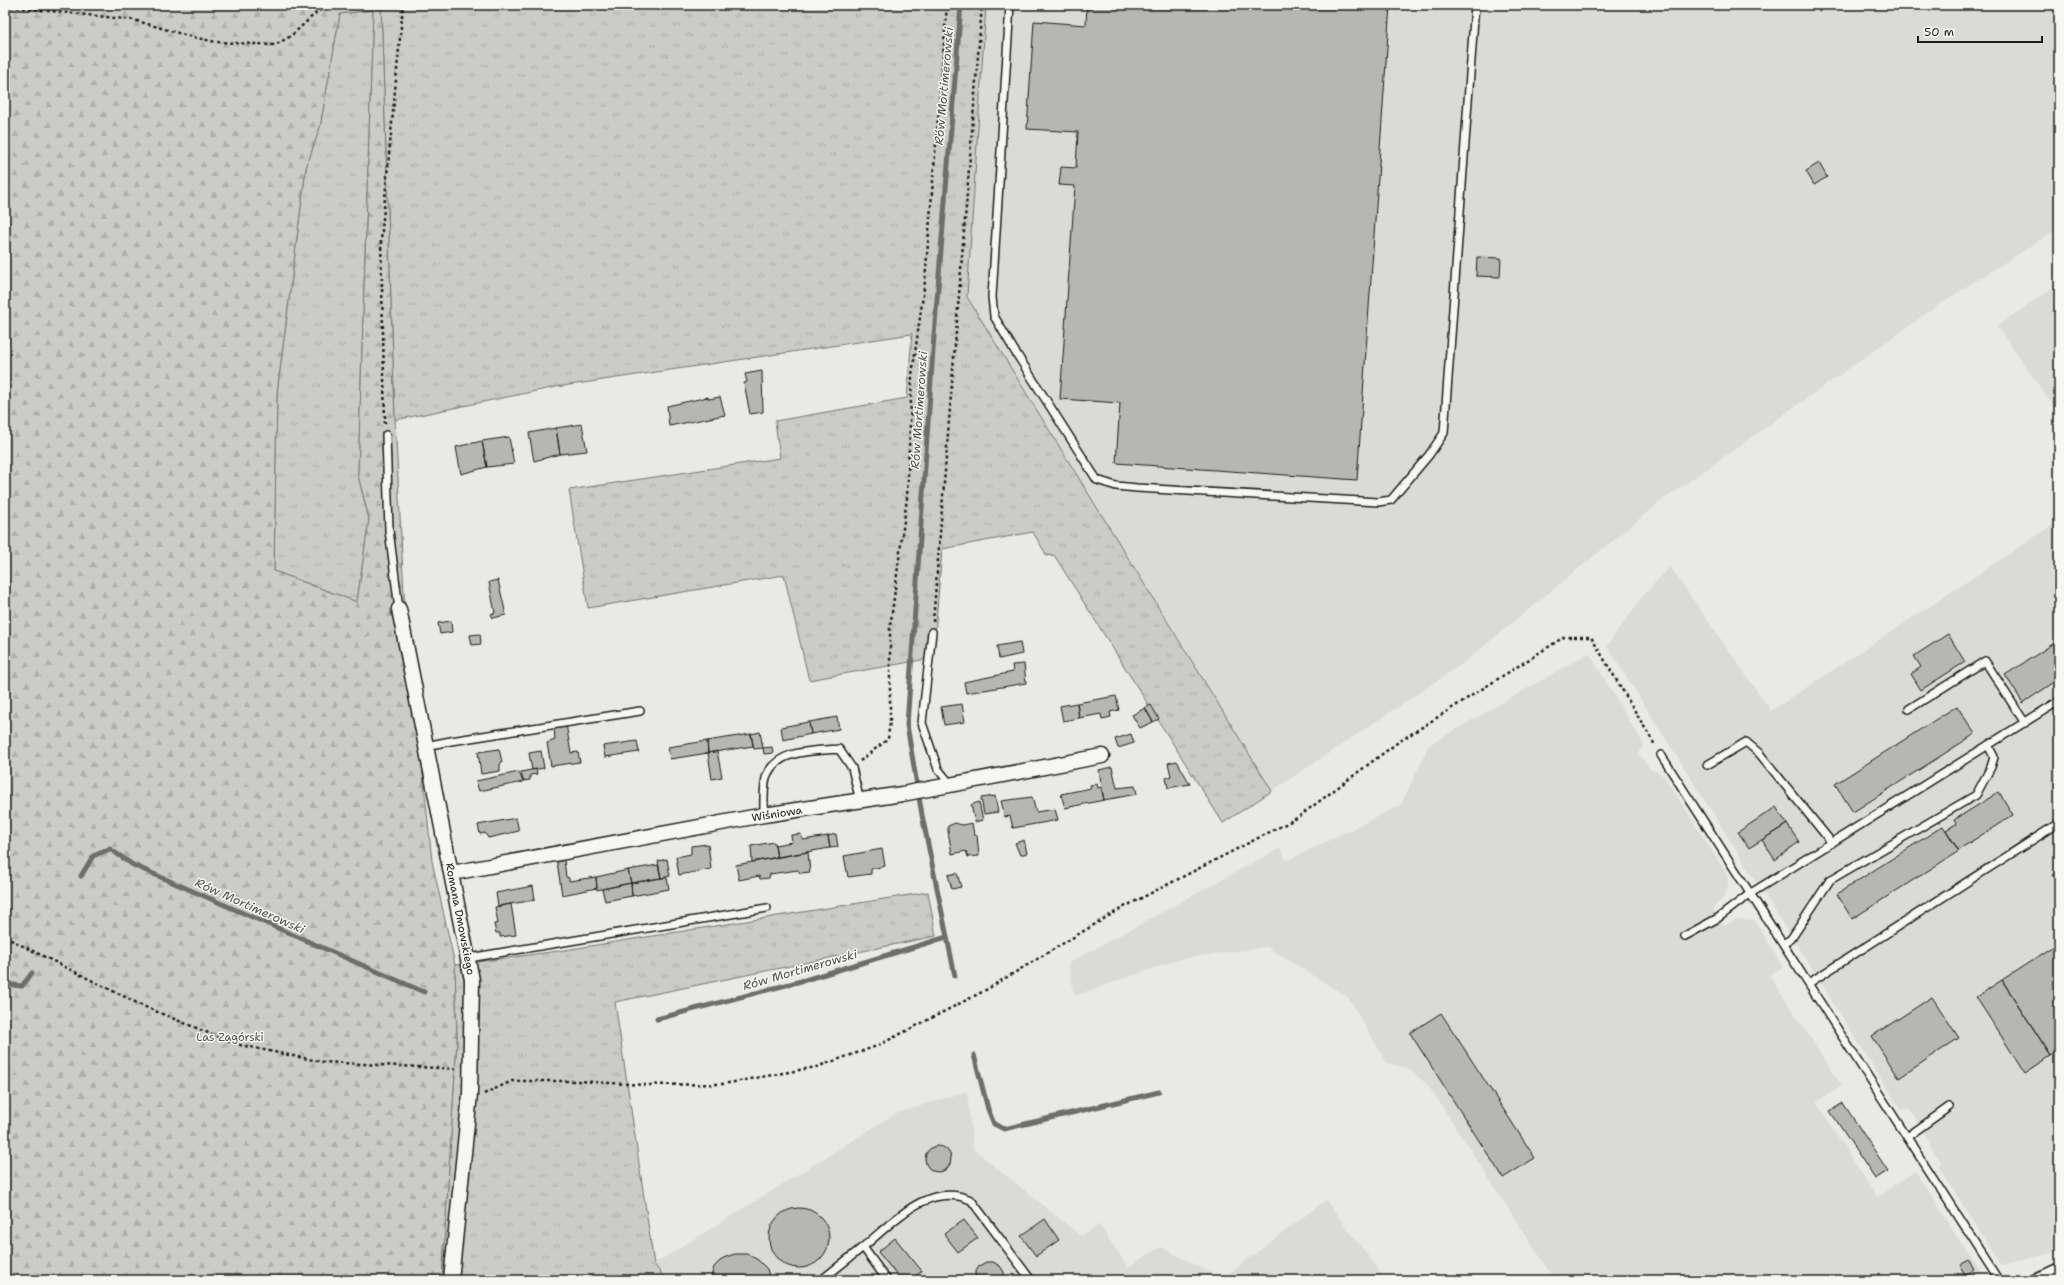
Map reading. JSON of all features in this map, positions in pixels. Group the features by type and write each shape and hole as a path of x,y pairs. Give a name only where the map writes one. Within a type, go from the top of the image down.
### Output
{"street":[{"name":"Romana Dmowskiego","path":"400,609 425,746 452,873 472,980 470,1094 452,1280"},
{"name":"Wiśniowa","path":"452,873 764,815 902,794 1102,756"},
{"path":"2038,1280 2059,1270"}],"lane":[{"path":"1010,5 992,297 994,316 1018,357 1097,480 1116,486 1137,488 1378,502 1391,500 1429,455 1444,433 1475,5"},
{"path":"386,435 389,530 400,609"},
{"path":"932,632 922,723 938,769 951,785"},
{"path":"1909,709 1984,660 2025,722"},
{"path":"1685,936 1718,918 1751,893 2059,701"},
{"path":"425,746 640,711"},
{"path":"1707,765 1746,742 1759,753 1832,843"},
{"path":"1783,944 1791,939 1830,880 1976,795 1994,757 1988,745"},
{"path":"764,815 766,776 777,760 803,752 838,749 852,768 860,801"},
{"path":"1661,755 1999,1280"},
{"path":"1809,983 2059,823"},
{"path":"469,958 767,908"},
{"path":"1907,1137 1949,1107"},
{"path":"826,1280 824,1278 922,1200 935,1196 960,1195 971,1200 1031,1280"},
{"path":"863,1247 887,1280"}],"path":[{"path":"5,6 134,20 188,36 216,42 275,45 291,36 318,11 335,5"},
{"path":"384,5 403,7 381,241 386,435"},
{"path":"852,768 888,739 890,720 890,628 907,498 912,375 925,281 947,5"},
{"path":"932,632 982,5"},
{"path":"470,1094 482,1095 512,1081 578,1081 644,1085 723,1084 816,1067 877,1046 984,992 1122,908 1296,818 1397,743 1564,636 1591,637 1661,755"},
{"path":"5,937 143,1006 236,1044 323,1062 471,1070"}],"shaded area":[{"path":"986,5 2059,5 2059,228 1941,303 1660,502 1462,664 1272,791 967,297"},
{"path":"2059,284 2059,414 1997,326"},
{"path":"2059,521 2059,1249 2000,1263 1939,1167 1941,1162 1909,1108 1901,1110 1607,646 1643,596 1670,567 1771,711"},
{"path":"1589,653 1644,745 1638,753 1650,769 1664,776 1728,876 1728,888 1723,898 1713,908 1718,918 1724,926 1737,919 1755,921 1783,967 1769,975 1842,1086 1816,1102 1877,1198 1915,1171 1981,1274 1979,1280 1555,1280 1428,1085 1408,1068 1387,1063 1348,997 1267,947 1179,959 1074,996 1069,963 1280,848 1287,861 1401,805 1429,745"},
{"path":"967,1091 973,1149 1081,1236 1099,1225 1128,1267 1161,1247 1222,1279 1326,1200 1386,1280 666,1280 654,1264 895,1114"}],"green space":[{"name":"Las Zagórski","path":"5,5 381,5 395,420 404,594 432,861 455,965 457,1040 442,1280 5,1280","holes":["373,10 358,475 369,519 357,602 274,571 277,393 306,168 320,127 340,14"]},
{"path":"381,5 986,5 967,297 1272,791 1223,823 1054,555 1047,556 1033,532 942,549 933,658 809,680 784,575 588,608 569,490 780,458 775,421 907,398 912,334 556,387 395,420"},
{"path":"373,10 358,475 369,519 357,602 274,571 277,393 306,168 320,127 340,14"},
{"path":"928,892 936,936 615,1002 654,1264 666,1280 442,1280 457,1040 455,965 565,950"}],"building":[{"path":"1087,5 1390,5 1357,480 1116,463 1120,403 1060,399 1075,186 1059,185 1061,167 1076,168 1078,132 1027,129 1034,21 1086,25"},
{"path":"1819,163 1827,177 1814,185 1806,171"},
{"path":"1477,257 1501,258 1500,277 1476,276"},
{"path":"762,371 763,412 750,414 744,383 747,382 745,374"},
{"path":"708,397 709,399 720,397 725,415 669,426 667,406"},
{"path":"582,424 587,451 560,454 556,428"},
{"path":"556,428 560,454 534,461 529,433"},
{"path":"509,437 514,464 487,467 482,441"},
{"path":"482,441 487,467 461,474 456,447"},
{"path":"498,580 506,615 493,618 491,614 495,613 489,582"},
{"path":"451,621 452,632 440,634 438,623"},
{"path":"480,634 481,644 472,645 470,635"},
{"path":"1948,634 1965,662 1921,690 1911,674 1921,667 1914,656"},
{"path":"2059,640 2059,679 2023,703 2005,675"},
{"path":"1020,642 1022,654 999,659 997,646"},
{"path":"1024,664 1026,683 966,693 964,682 1013,672 1012,665"},
{"path":"1116,696 1119,710 1110,712 1111,717 1102,719 1101,714 1079,718 1077,703"},
{"path":"1077,703 1079,718 1063,721 1060,706"},
{"path":"962,704 965,722 944,725 941,707"},
{"path":"1151,705 1159,719 1153,722 1145,708"},
{"path":"1957,706 1975,734 1853,812 1835,784"},
{"path":"1145,708 1153,722 1140,728 1132,715"},
{"path":"837,717 839,729 811,734 809,722"},
{"path":"809,722 811,734 783,740 781,727"},
{"path":"566,724 571,753 578,752 580,762 551,766 547,743 555,740 554,727"},
{"path":"760,732 763,748 754,749 751,734"},
{"path":"751,734 753,746 708,753 707,741"},
{"path":"1131,734 1134,743 1118,748 1115,739"},
{"path":"637,741 639,752 605,757 603,746"},
{"path":"707,741 708,753 670,759 668,747"},
{"path":"772,747 773,753 764,754 763,748"},
{"path":"499,749 502,762 500,764 500,771 481,774 478,752"},
{"path":"541,751 544,768 532,770 529,753"},
{"path":"717,751 722,777 712,779 708,753"},
{"path":"1177,761 1190,784 1168,788 1166,778 1171,776 1168,763"},
{"path":"1112,767 1117,788 1135,786 1137,794 1104,800 1099,770"},
{"path":"536,769 537,774 530,775 530,780 523,781 521,772"},
{"path":"519,772 523,782 479,791 476,781"},
{"path":"1097,784 1098,788 1101,787 1104,800 1065,808 1061,794 1091,788 1090,785"},
{"path":"1999,792 2013,815 1958,850 1946,830 1956,824 1954,820"},
{"path":"995,796 998,812 984,814 981,798"},
{"path":"1032,797 1036,812 1055,809 1058,820 1013,828 1010,816 1005,817 1001,801"},
{"path":"979,802 983,820 975,822 971,805"},
{"path":"1776,807 1787,824 1749,848 1738,832"},
{"path":"516,818 519,831 488,838 485,833 480,834 478,825"},
{"path":"955,823 962,825 972,823 974,835 977,835 979,856 968,857 966,851 952,854 948,826"},
{"path":"1787,824 1799,842 1775,860 1762,840"},
{"path":"1943,826 1959,851 1852,919 1837,894"},
{"path":"801,834 803,840 828,836 830,848 777,857 775,845 792,842 791,835"},
{"path":"836,834 838,847 830,848 828,836"},
{"path":"1024,840 1027,853 1020,855 1015,843"},
{"path":"774,842 777,857 752,862 751,846"},
{"path":"708,844 711,869 679,875 676,857 691,854 691,846"},
{"path":"882,849 885,866 871,869 871,874 848,877 844,856"},
{"path":"808,852 810,872 800,873 798,870 770,874 769,878 760,879 759,876 739,880 736,865"},
{"path":"667,859 670,876 661,878 658,861"},
{"path":"564,860 566,877 569,878 569,881 596,877 597,888 562,895 557,862"},
{"path":"658,865 661,878 631,883 628,870"},
{"path":"628,870 631,883 597,890 596,877"},
{"path":"2059,871 2059,885 2052,875"},
{"path":"957,873 961,887 952,889 948,875"},
{"path":"667,878 669,889 632,896 631,883"},
{"path":"631,883 632,896 605,901 602,889"},
{"path":"533,886 535,900 498,906 496,893"},
{"path":"511,904 516,935 500,937 500,933 496,933 494,924 498,923 495,907"},
{"path":"2059,943 2059,1051 2051,1056 2002,980"},
{"path":"2002,980 2051,1056 2025,1073 1976,997"},
{"path":"1932,997 1959,1038 1899,1078 1872,1036"},
{"path":"1441,1013 1535,1158 1503,1178 1410,1033"},
{"path":"1843,1103 1888,1171 1875,1179 1830,1111"},
{"path":"938,1146 947,1150 951,1159 947,1168 938,1172 929,1168 925,1159 929,1150"},
{"path":"799,1208 816,1213 824,1221 829,1238 824,1255 816,1263 799,1268 782,1263 774,1255 769,1238 774,1221 782,1213"},
{"path":"1045,1219 1059,1240 1036,1256 1021,1236"},
{"path":"964,1220 978,1238 958,1252 944,1234"},
{"path":"895,1238 922,1271 910,1280 901,1280 878,1252"},
{"path":"735,1254 747,1254 758,1260 767,1269 770,1280 710,1280 714,1267 723,1258"},
{"path":"1968,1261 1974,1272 1965,1277 1959,1266"},
{"path":"986,1262 993,1262 1000,1266 1004,1272 1004,1280 976,1280 975,1273 979,1266"}],"waterway":[{"name":"Rów Mortimerowski","path":"955,976 922,815 907,725 934,336 961,5"},
{"name":"Rów Mortimerowski","path":"81,876 93,856 110,849 133,865 424,992"},
{"name":"Rów Mortimerowski","path":"657,1019 805,980 947,937"},
{"name":"Rów Mortimerowski","path":"5,984 22,986 32,973"},
{"path":"974,1055 988,1109 994,1124 1004,1129 1159,1092"}]}
